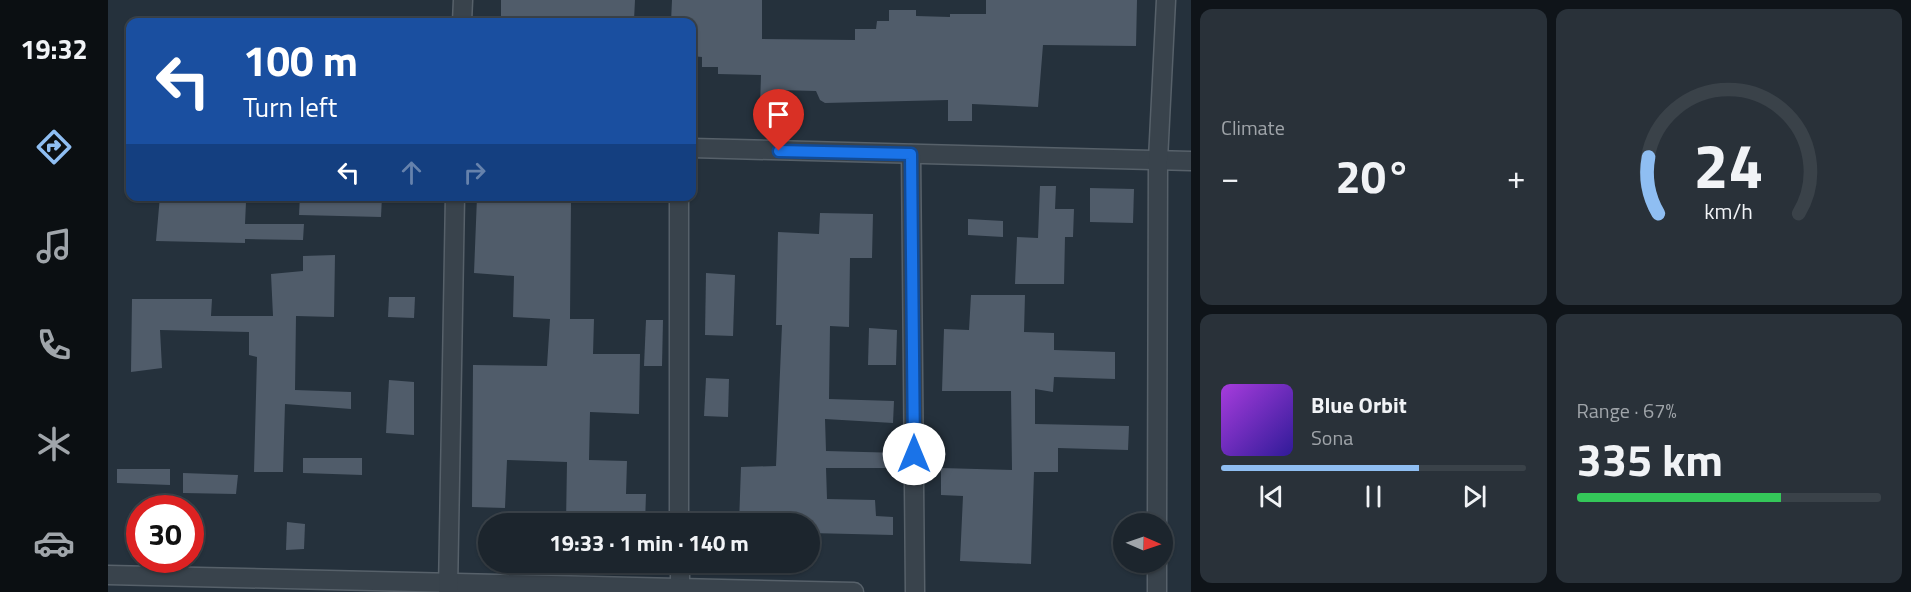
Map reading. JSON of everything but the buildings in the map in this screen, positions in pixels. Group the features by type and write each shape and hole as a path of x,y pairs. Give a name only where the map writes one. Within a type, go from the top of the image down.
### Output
{"street":[{"path":"462,18 463,0"},
{"path":"1157,513 1158,160 1166,0"},
{"path":"696,148 1191,161"},
{"path":"911,154 915,592"},
{"path":"448,587 455,201"},
{"path":"679,201 680,513"},
{"path":"680,573 680,587"},
{"path":"1157,573 1157,592"},
{"path":"108,575 448,587 680,587 854,592"}],"route":[{"path":"779,151 911,154 914,454"}]}
